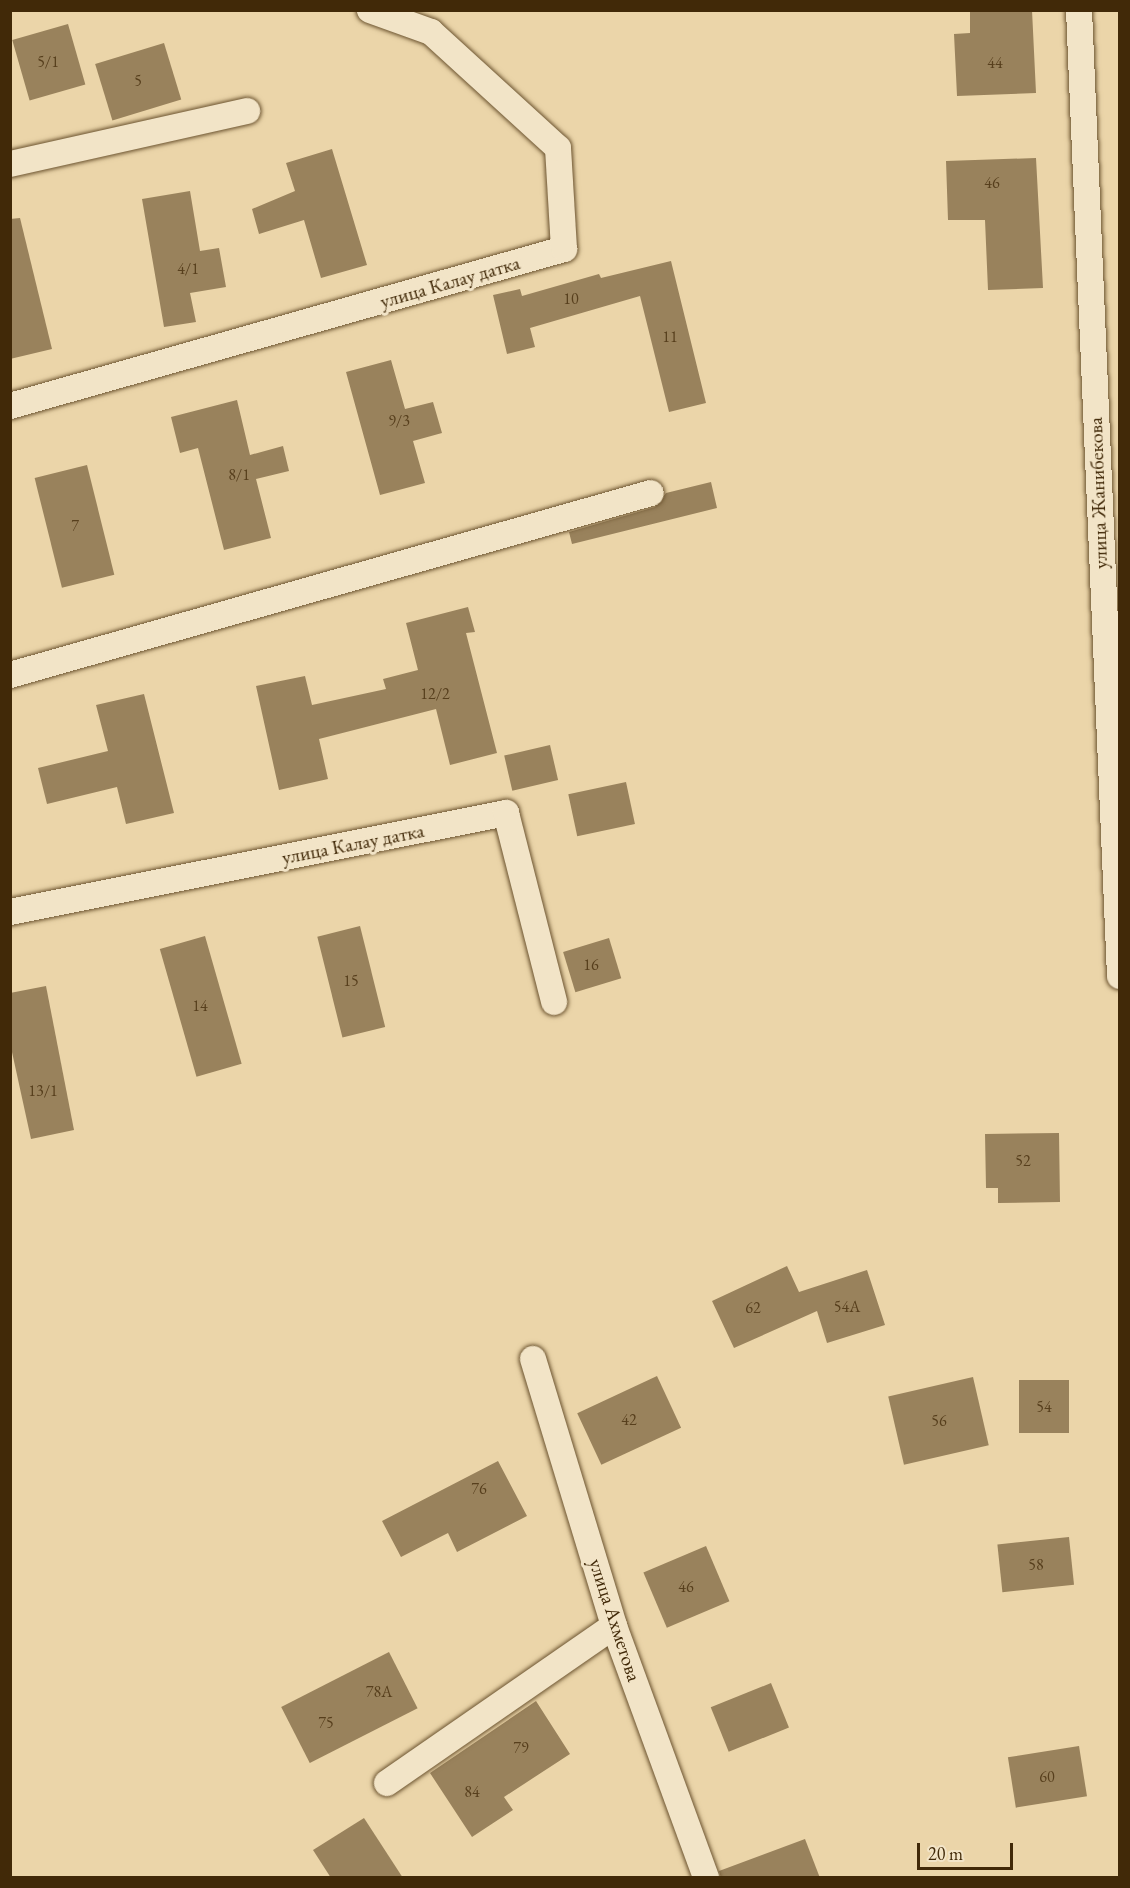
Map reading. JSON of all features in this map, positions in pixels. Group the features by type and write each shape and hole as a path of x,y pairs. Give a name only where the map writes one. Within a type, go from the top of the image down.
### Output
{"street":[{"name":"улица Калау датка","path":"10,406 564,249 558,148 431,32 370,10"},
{"name":"улица Жанибекова","path":"1079,10 1119,976"},
{"path":"10,164 248,111"},
{"path":"10,675 651,492"},
{"name":"улица Калау датка","path":"10,912 506,813 554,1002"},
{"name":"улица Ахметова","path":"533,1359 615,1626 706,1878"},
{"path":"387,1783 615,1626"}],"building":[{"path":"970,10 1032,10 1036,93 957,96 954,34 970,33"},
{"path":"68,24 85,85 30,101 12,40"},
{"path":"164,43 181,99 112,120 95,64"},
{"path":"332,149 367,265 321,278 304,220 259,234 252,209 295,191 286,163"},
{"path":"1036,158 1043,288 988,290 985,220 948,220 946,161"},
{"path":"190,191 200,251 219,248 226,287 190,293 196,322 164,327 142,199"},
{"path":"20,218 52,349 10,359 10,219"},
{"path":"671,261 706,403 669,412 640,296 530,328 535,347 507,354 493,295 520,289 522,296 599,274 601,278"},
{"path":"391,360 405,409 433,402 442,433 413,441 425,483 380,495 346,372"},
{"path":"237,400 250,455 283,446 289,471 256,479 271,538 224,550 198,448 180,453 171,417"},
{"path":"87,465 114,575 62,588 35,478"},
{"path":"711,482 717,508 572,544 569,532 655,507 666,493"},
{"path":"468,607 475,632 466,633 497,753 450,765 436,709 319,739 328,779 279,790 256,686 305,676 312,705 386,689 383,679 418,670 406,623"},
{"path":"144,694 174,813 126,824 117,787 47,804 38,768 108,751 96,705"},
{"path":"550,745 558,780 512,791 504,756"},
{"path":"626,782 635,824 577,836 568,794"},
{"path":"360,926 385,1027 342,1038 317,937"},
{"path":"205,936 242,1064 196,1077 160,949"},
{"path":"609,938 621,978 575,992 563,952"},
{"path":"46,986 74,1130 31,1139 10,1043 10,993"},
{"path":"1059,1133 1060,1202 998,1203 998,1188 986,1188 985,1134"},
{"path":"787,1266 799,1292 867,1270 885,1325 827,1343 817,1311 734,1348 712,1301"},
{"path":"657,1376 681,1428 601,1465 577,1413"},
{"path":"973,1377 989,1445 904,1465 888,1397"},
{"path":"1019,1380 1069,1380 1069,1433 1019,1433"},
{"path":"498,1461 527,1516 457,1552 448,1533 401,1557 382,1521"},
{"path":"1069,1537 1074,1585 1002,1592 997,1545"},
{"path":"706,1546 729,1601 667,1628 643,1573"},
{"path":"389,1652 418,1708 310,1763 281,1707"},
{"path":"771,1683 789,1728 729,1752 711,1707"},
{"path":"536,1701 570,1754 504,1797 513,1810 472,1837 430,1773"},
{"path":"1079,1746 1087,1796 1016,1808 1008,1757"},
{"path":"364,1818 403,1878 331,1878 313,1850"},
{"path":"805,1839 820,1878 721,1878 719,1871"}]}
